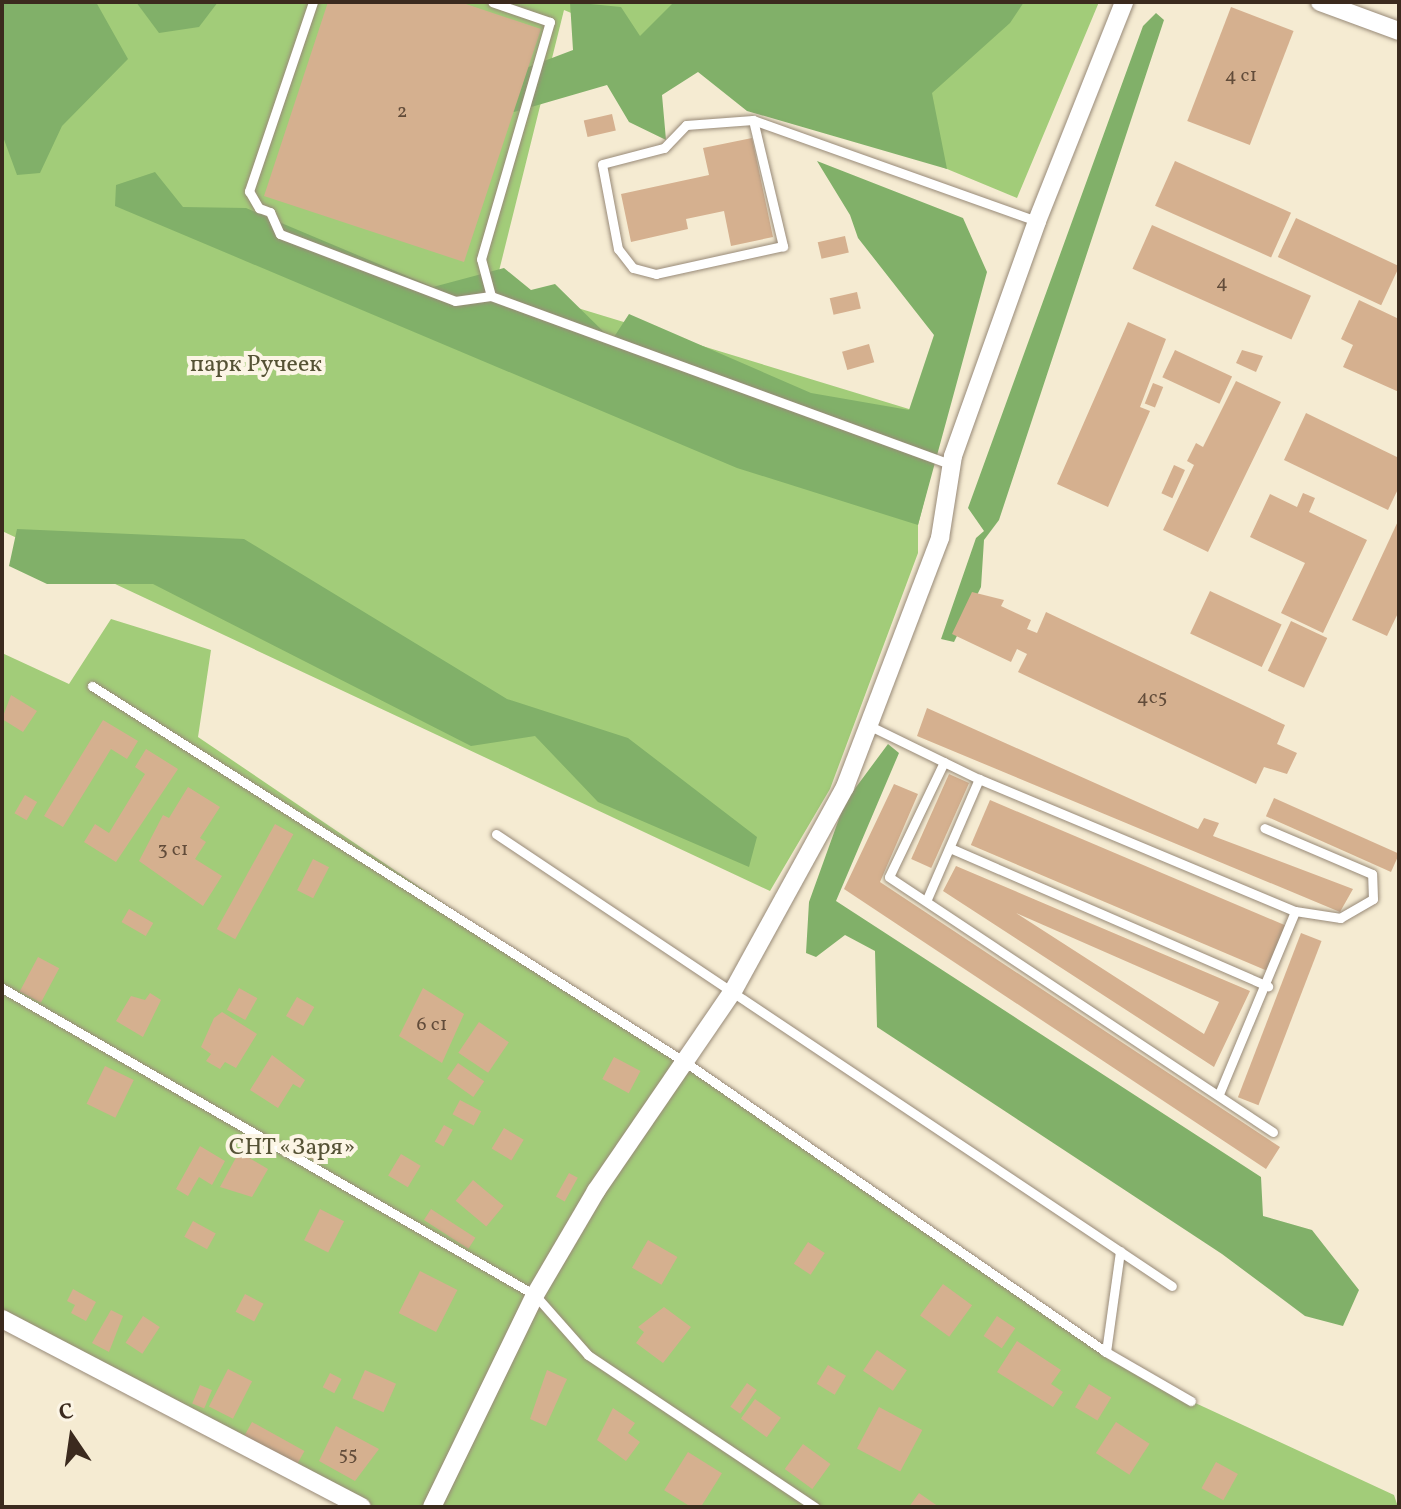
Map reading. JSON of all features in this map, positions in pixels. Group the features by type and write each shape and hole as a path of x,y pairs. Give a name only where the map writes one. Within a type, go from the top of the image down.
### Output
{"street":[{"path":"432,1507 535,1295 596,1191 733,991 776,904 823,832 940,538 951,464 1037,221 1124,2"},
{"path":"1321,2 1399,31"},
{"path":"2,1319 362,1507"}],"lane":[{"path":"313,2 249,191 259,208 270,212 280,234 455,301 491,296 951,464"},
{"path":"491,296 481,259 550,22 492,2"},
{"path":"753,120 783,246 656,274 633,268 618,249 602,164 664,148 686,125 753,120 1037,221"},
{"path":"92,686 685,1062 1106,1352 1191,1401"},
{"path":"866,724 979,779 1295,911 1340,918 1373,899 1372,874 1264,828"},
{"path":"944,762 889,877 927,899 1273,1132"},
{"path":"927,899 979,779"},
{"path":"496,834 1172,1286"},
{"path":"950,848 1268,986"},
{"path":"1219,1094 1268,986 1295,911"},
{"path":"2,988 535,1295 588,1355 815,1507"},
{"path":"1106,1352 1120,1251"}],"green space":[{"name":"парк Ручеек","path":"2,2 1099,2 1017,198 564,10 496,283 945,420 918,525 918,553 830,789 770,891 2,531"},
{"path":"2,2 96,2 128,59 62,126 40,173 17,175 2,134"},
{"path":"136,2 218,2 199,27 159,33"},
{"path":"570,2 621,7 640,36 674,2 1024,2 1010,23 932,93 947,169 747,111 698,72 662,95 666,140 629,122 607,85 514,112 420,108 573,50"},
{"path":"1156,13 1164,20 999,520 984,540 981,587 954,642 941,639 976,538 984,531 968,508 1143,26"},
{"path":"817,161 963,218 987,272 918,525 737,468 115,206 116,185 155,172 183,207 246,208 433,287 504,268 531,290 555,284 612,340 629,314 811,393 909,410 934,335 858,238 850,215"},
{"path":"17,529 244,539 507,699 628,738 757,837 749,867 598,802 535,736 471,746 153,584 47,584 9,566"},
{"name":"СНТ «Заря»","path":"111,619 211,650 198,737 1106,1352 1191,1401 1394,1495 1398,1507 359,1507 2,1327 2,653 69,684"},
{"path":"888,744 899,753 836,901 1261,1177 1263,1216 1312,1230 1359,1290 1343,1326 1305,1316 1222,1254 877,1027 875,951 845,935 816,957 806,953 809,902 845,802"}],"building":[{"path":"328,2 460,2 541,29 464,262 264,196"},
{"path":"1231,7 1294,31 1250,145 1187,121"},
{"path":"612,114 616,131 588,137 584,121"},
{"path":"752,138 773,237 731,246 724,211 686,219 688,229 631,242 621,194 709,175 703,148"},
{"path":"1175,161 1291,213 1271,257 1155,206"},
{"path":"1296,218 1399,266 1381,305 1278,257"},
{"path":"1152,225 1311,296 1291,340 1132,269"},
{"path":"845,236 849,253 822,259 818,242"},
{"path":"857,292 861,309 834,315 830,298"},
{"path":"1359,300 1399,319 1399,392 1343,367 1353,345 1341,339"},
{"path":"1128,322 1166,339 1140,407 1150,411 1108,507 1057,484"},
{"path":"869,344 874,362 847,370 842,352"},
{"path":"1175,350 1232,377 1219,404 1162,377"},
{"path":"1242,350 1263,356 1256,372 1236,363"},
{"path":"1236,381 1281,402 1208,552 1163,530 1194,465 1187,461 1196,443 1203,447"},
{"path":"1153,383 1163,387 1155,408 1145,403"},
{"path":"1306,413 1399,458 1399,487 1388,510 1284,460"},
{"path":"1174,465 1185,470 1172,498 1161,493"},
{"path":"1303,493 1315,498 1309,512 1367,540 1323,633 1281,613 1305,563 1250,537 1270,494 1297,507"},
{"path":"1399,519 1399,611 1387,636 1352,620"},
{"path":"1210,591 1282,624 1262,667 1190,634"},
{"path":"972,592 1004,600 1001,606 1031,620 1027,629 1037,633 1046,612 1285,725 1277,744 1297,753 1287,774 1264,767 1256,784 1018,672 1027,654 1017,649 1011,662 952,634"},
{"path":"1291,621 1327,638 1304,688 1268,671"},
{"path":"11,695 37,711 23,732 2,719"},
{"path":"927,708 1198,829 1204,818 1219,823 1213,836 1353,889 1340,912 917,736"},
{"path":"103,720 138,741 127,759 111,749 63,827 44,816"},
{"path":"146,749 178,769 116,862 84,842 95,824 109,833 145,774 135,767"},
{"path":"949,774 969,783 931,868 911,859"},
{"path":"894,784 918,794 880,882 1280,1147 1266,1169 844,889"},
{"path":"188,787 220,807 200,838 206,842 195,859 222,876 203,906 139,861 163,815 169,818"},
{"path":"25,795 37,802 27,820 14,813"},
{"path":"1274,798 1399,854 1391,872 1266,816"},
{"path":"990,800 1287,926 1268,971 971,845"},
{"path":"275,824 293,834 235,939 217,929"},
{"path":"313,859 329,867 313,898 297,890"},
{"path":"956,866 1250,991 1214,1067 943,891","holes":["1016,913 1219,1002 1204,1034"]},
{"path":"129,909 153,923 146,936 122,922"},
{"path":"1301,933 1322,941 1258,1105 1238,1097"},
{"path":"38,957 59,968 41,1003 20,991"},
{"path":"239,988 257,998 245,1020 227,1010"},
{"path":"423,988 464,1014 442,1063 399,1036"},
{"path":"150,993 161,1000 143,1037 116,1021 131,996 145,1000"},
{"path":"297,997 314,1007 303,1026 286,1016"},
{"path":"222,1012 257,1034 236,1068 225,1062 220,1069 206,1061 211,1054 201,1047 214,1018"},
{"path":"479,1022 509,1042 488,1073 458,1053"},
{"path":"272,1055 305,1080 300,1088 293,1084 278,1108 250,1090"},
{"path":"614,1057 640,1071 629,1093 602,1079"},
{"path":"458,1063 484,1081 473,1097 447,1079"},
{"path":"105,1066 134,1080 115,1118 87,1104"},
{"path":"460,1100 481,1111 474,1125 452,1114"},
{"path":"444,1125 453,1130 444,1146 435,1142"},
{"path":"504,1128 524,1140 511,1160 492,1149"},
{"path":"306,1141 327,1154 321,1164 300,1151"},
{"path":"200,1146 225,1161 212,1185 199,1177 188,1196 176,1189"},
{"path":"239,1152 268,1169 252,1197 220,1187"},
{"path":"401,1154 421,1166 408,1187 388,1175"},
{"path":"569,1173 578,1178 565,1201 556,1197"},
{"path":"473,1180 504,1206 486,1226 456,1201"},
{"path":"320,1209 344,1221 328,1252 304,1240"},
{"path":"431,1209 475,1238 468,1249 424,1220"},
{"path":"193,1221 216,1234 207,1249 184,1237"},
{"path":"648,1240 677,1257 661,1285 632,1268"},
{"path":"808,1242 825,1253 811,1275 794,1264"},
{"path":"420,1271 457,1290 436,1332 399,1313"},
{"path":"943,1284 972,1305 949,1337 920,1316"},
{"path":"73,1289 96,1302 86,1321 71,1313 75,1305 67,1301"},
{"path":"245,1294 264,1304 254,1322 236,1312"},
{"path":"664,1307 691,1327 663,1363 636,1343 644,1332 638,1327"},
{"path":"111,1310 123,1316 109,1352 92,1343"},
{"path":"143,1316 160,1327 142,1354 126,1343"},
{"path":"997,1316 1015,1328 1002,1348 984,1336"},
{"path":"1017,1341 1061,1370 1051,1384 1063,1392 1053,1407 997,1372"},
{"path":"877,1350 907,1370 893,1391 863,1371"},
{"path":"828,1365 846,1376 835,1395 817,1384"},
{"path":"228,1369 252,1381 233,1419 209,1406"},
{"path":"365,1370 396,1384 383,1412 352,1398"},
{"path":"547,1370 567,1379 546,1426 530,1419"},
{"path":"330,1373 342,1379 334,1393 323,1387"},
{"path":"747,1383 757,1390 740,1414 730,1407"},
{"path":"1089,1384 1111,1397 1097,1421 1075,1407"},
{"path":"200,1385 212,1390 204,1408 192,1403"},
{"path":"755,1399 781,1418 767,1437 741,1418"},
{"path":"879,1407 922,1430 900,1472 857,1448"},
{"path":"613,1408 635,1423 628,1433 640,1442 626,1461 597,1440"},
{"path":"252,1422 304,1451 295,1469 242,1439"},
{"path":"1116,1422 1150,1444 1129,1475 1096,1453"},
{"path":"336,1426 379,1449 355,1481 319,1461"},
{"path":"803,1444 831,1464 812,1489 785,1469"},
{"path":"688,1452 722,1473 701,1507 691,1507 664,1490"},
{"path":"1216,1462 1238,1474 1223,1500 1201,1488"},
{"path":"919,1493 939,1507 909,1507"}]}
